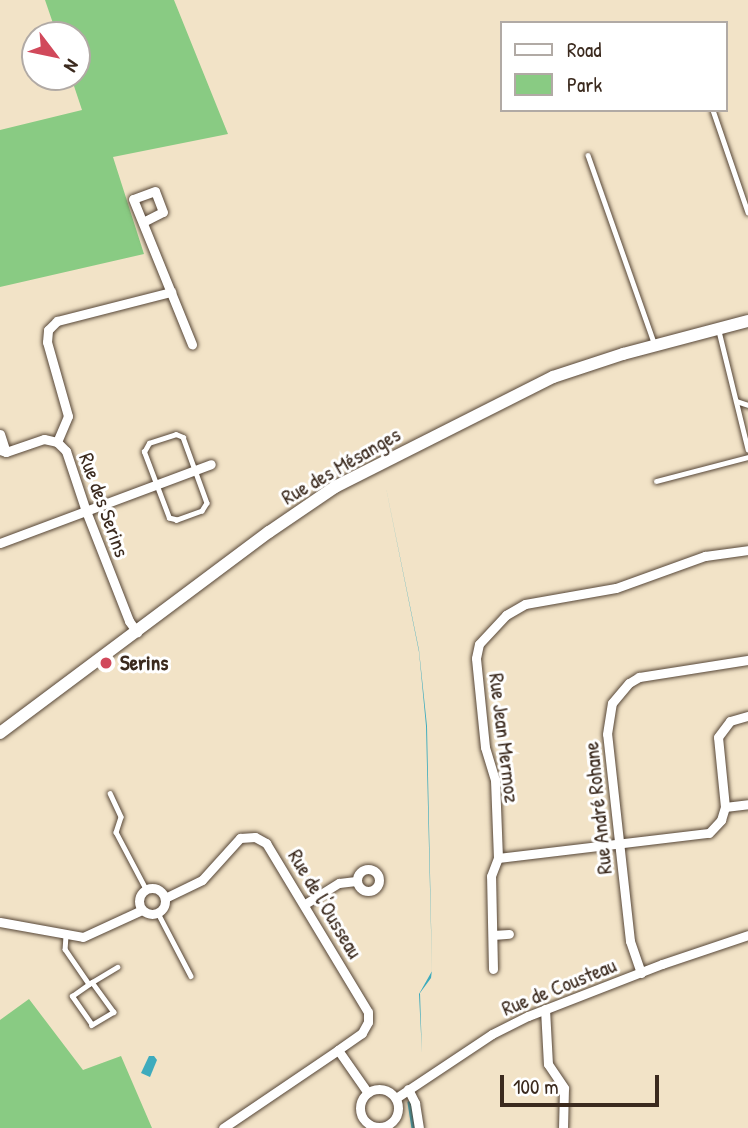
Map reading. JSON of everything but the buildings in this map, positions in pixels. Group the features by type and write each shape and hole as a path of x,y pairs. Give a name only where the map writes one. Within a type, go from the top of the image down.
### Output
{"main road":[{"name":"Rue des Mésanges","path":"0,733 269,532 335,487 533,386 585,365 748,321"}],"street":[{"path":"143,222 192,344"},
{"path":"57,442 68,416 47,342 48,330 57,321 171,292"},
{"name":"Rue des Serins","path":"0,434 3,451 44,439 57,442 66,451 86,511 129,621 136,632"},
{"path":"0,543 211,464"},
{"name":"Rue Jean Mermoz","path":"493,969 491,876 498,858 495,780 485,747 476,659 483,638 506,615 532,601 616,588 705,556 748,550"},
{"name":"Rue André Rohane","path":"640,972 630,941 607,719 618,693 639,677 748,660"},
{"path":"498,858 701,836 716,828 725,807 718,737 730,720 748,716"},
{"path":"725,807 748,804"},
{"name":"Rue de l'Ousseau","path":"164,898 202,880 221,862 236,840 251,836 270,847 368,1012 368,1022 362,1033 223,1128"},
{"path":"305,904 339,883 356,881"},
{"path":"146,890 158,890 164,898 164,907 158,913 149,914 142,910 139,898 146,890"},
{"path":"0,922 83,937 142,910"},
{"path":"493,935 509,934"},
{"name":"Rue de Cousteau","path":"396,1098 492,1034 640,972 748,935"},
{"path":"545,1010 548,1065 564,1088 563,1128"},
{"path":"338,1050 368,1093"},
{"path":"382,1089 396,1098 398,1112 390,1124 375,1127 365,1120 360,1109 368,1093 382,1089"},
{"path":"408,1089 415,1103 419,1128"}],"lane":[{"path":"714,112 748,212"},
{"path":"588,155 655,346"},
{"path":"719,329 748,449"},
{"path":"736,401 748,405"},
{"path":"176,434 183,437 195,470 207,503 202,511 177,520 169,518 144,452 149,443 176,434"},
{"path":"656,481 748,457"},
{"path":"110,793 121,817 116,832 146,890"},
{"path":"158,913 191,976"},
{"path":"66,936 65,949 91,983 114,1012 92,1025 72,996 91,983 117,967"}],"green space":[{"path":"45,0 174,0 228,134 113,157 144,254 0,287 0,130 82,110 76,91 91,91 91,21 52,21"},
{"path":"29,999 83,1070 121,1056 152,1128 0,1128 0,1020"}],"water":[{"path":"383,473 419,650 427,726 432,970 426,726 419,652"},
{"path":"432,971 431,978 420,993 422,1054 419,994"},
{"path":"149,1056 154,1056 157,1060 150,1077 141,1073"}],"waterway":[{"path":"410,1103 414,1128"}],"place":[{"name":"Serins","path":"106,663"}]}
